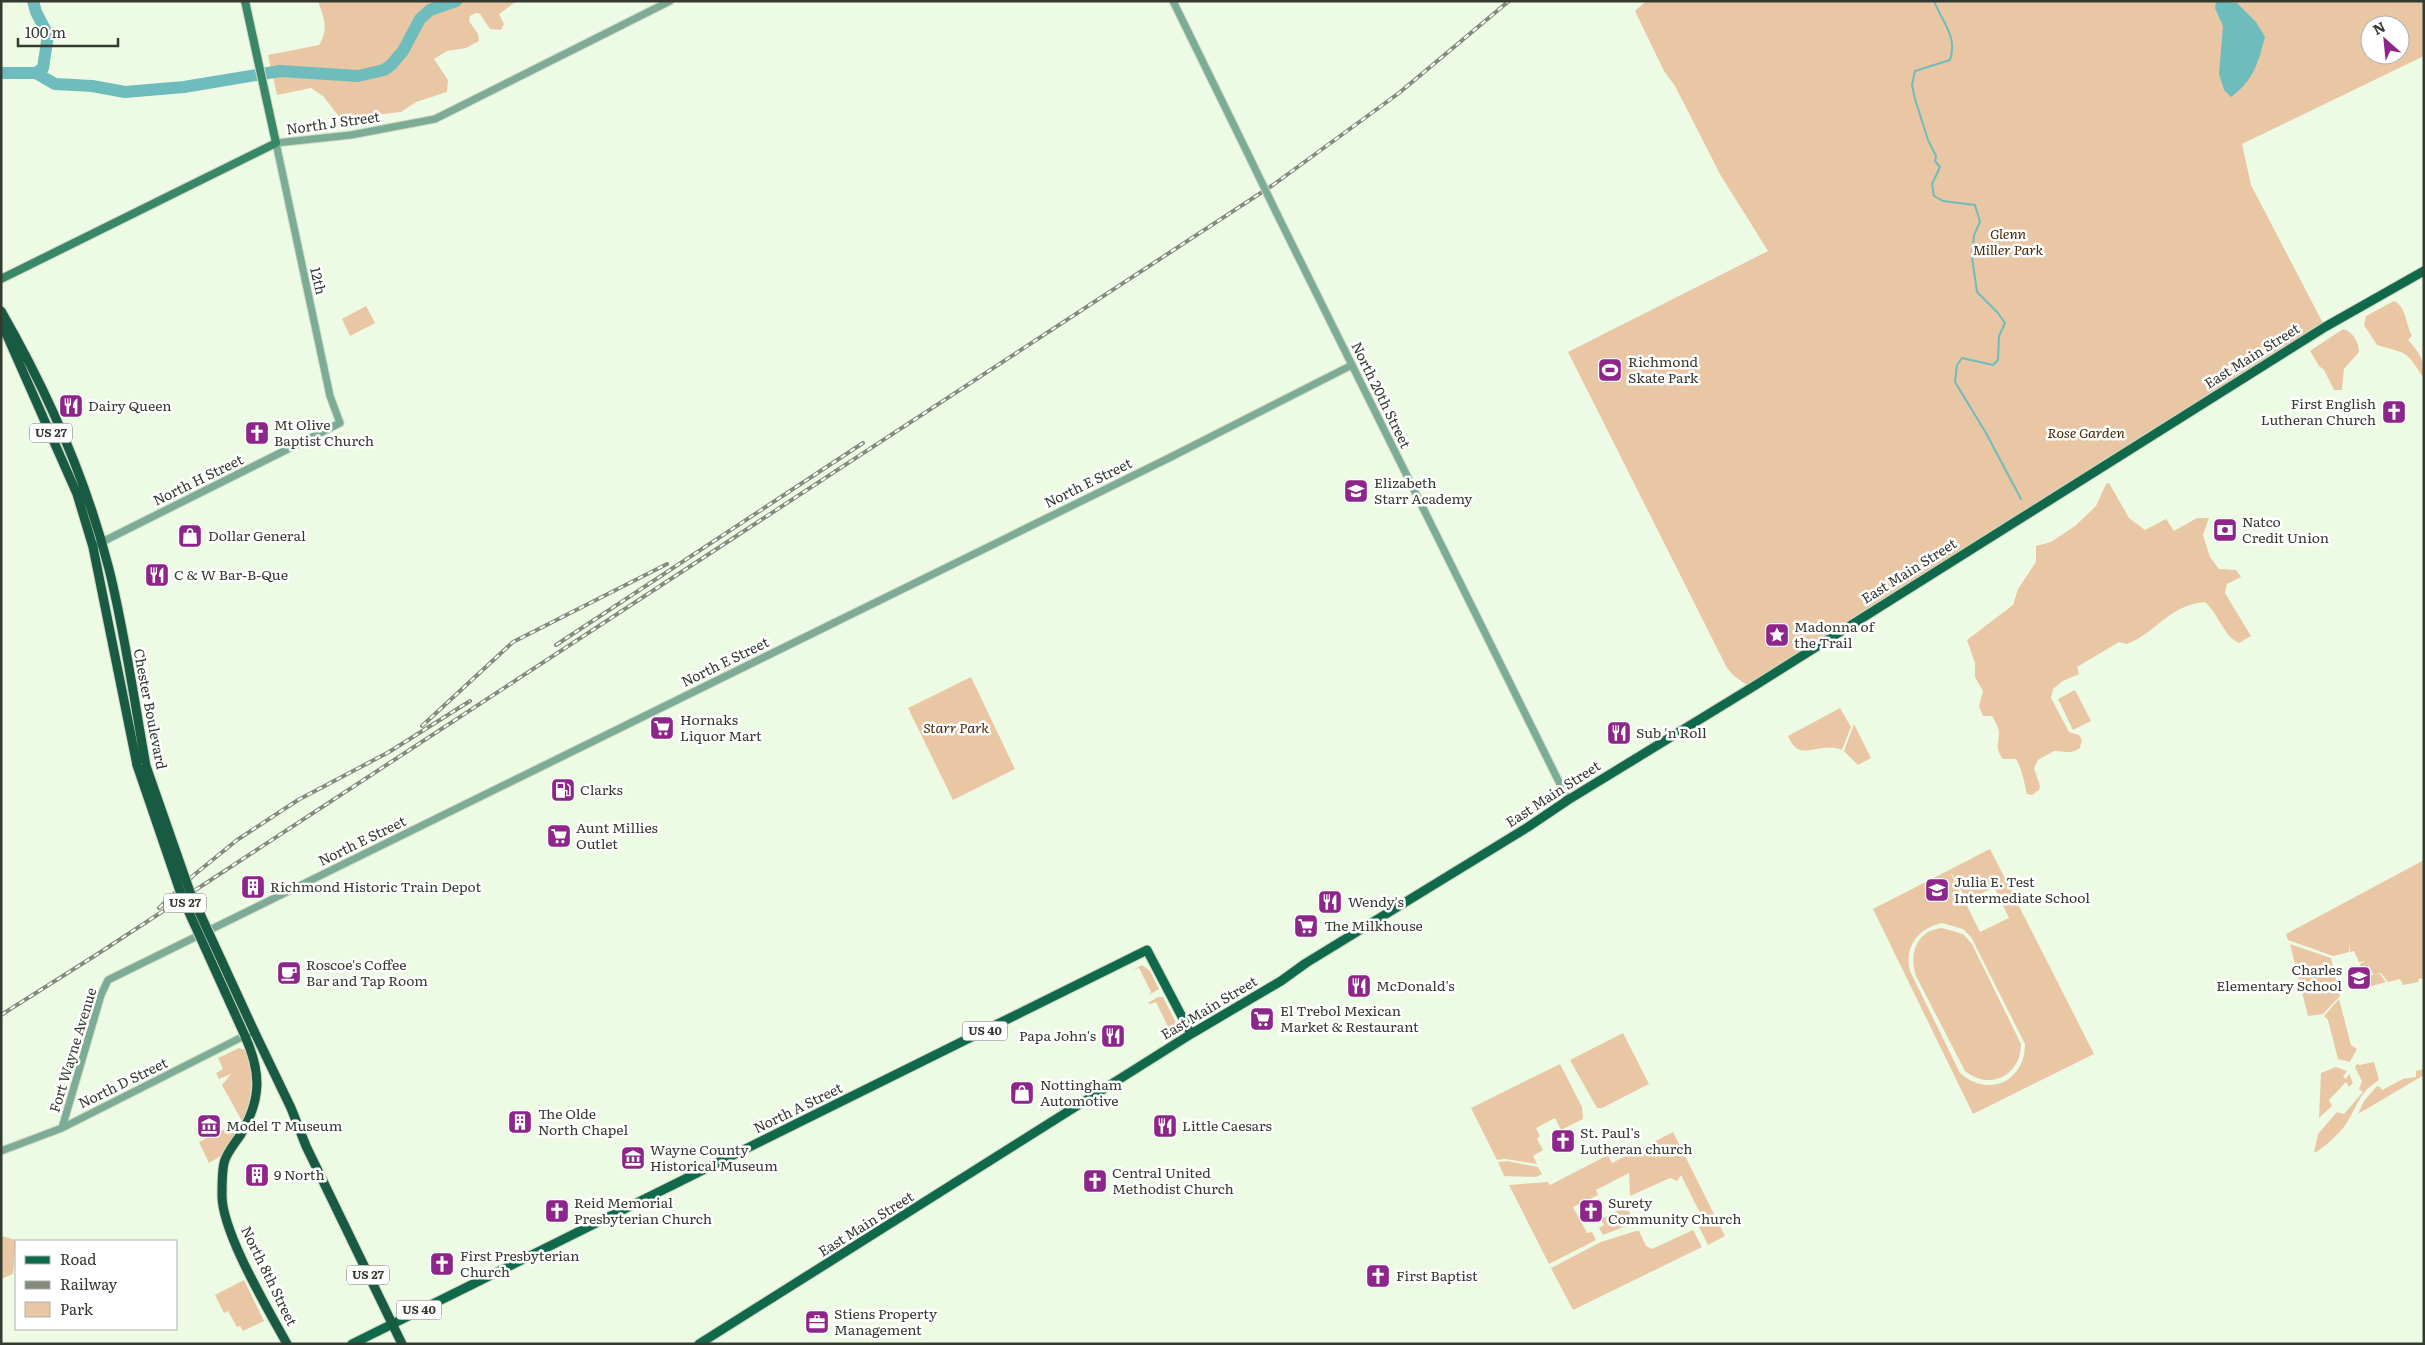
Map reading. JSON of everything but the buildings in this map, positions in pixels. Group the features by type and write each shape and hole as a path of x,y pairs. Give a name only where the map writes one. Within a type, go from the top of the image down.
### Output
{"highway":[{"name":"Chester Boulevard","path":"1,311 24,350 82,481 97,545 141,766 182,897 203,933 250,1034 291,1108 306,1146 392,1324"},
{"name":"Chester Boulevard","path":"1,322 77,494 97,545"},
{"name":"Chester Boulevard","path":"250,1034 258,1079"},
{"name":"North 8th Street","path":"258,1079 254,1105 247,1123 224,1162 222,1195 232,1235 286,1344"},
{"name":"US 27","path":"392,1324 402,1344"}],"main road":[{"path":"246,1 276,143"},
{"name":"North J Street","path":"1,279 276,143"},
{"name":"East Main Street","path":"699,1344 1191,1034 1745,692 2325,326 2424,271"},
{"name":"North A Street","path":"352,1344 1147,950 1191,1034"}],"street":[{"name":"North J Street","path":"276,143 350,135 436,119 670,1"},
{"name":"North 20th Street","path":"1173,1 1568,800"},
{"name":"12th","path":"276,143 330,396 340,423"},
{"name":"North E Street","path":"108,980 1168,458 1352,365"},
{"name":"North H Street","path":"97,545 340,423"},
{"name":"Fort Wayne Avenue","path":"62,1128 100,999 108,980"},
{"name":"North D Street","path":"1,1152 62,1128 250,1034"}],"green space":[{"path":"318,1 517,1 499,14 504,24 501,30 490,29 480,14 476,13 470,16 469,21 478,34 479,41 466,48 447,51 434,59 448,80 447,92 416,102 401,112 341,119 323,96 311,88 277,95 268,55 319,45 325,29 324,18"},
{"name":"Glenn Miller Park","path":"1646,1 2424,1 2424,56 2410,63 2410,15 2360,15 2360,65 2405,65 2242,144 2251,185 2325,327 1751,688 1734,676 1727,668 1568,352 1768,251 1721,176 1675,86 1664,71 1635,11"},
{"path":"2394,301 2401,307 2412,336 2408,340 2422,360 2424,375 2422,376 2404,353 2377,345 2364,325 2366,316"},
{"path":"366,306 375,323 350,336 342,319"},
{"path":"2343,329 2350,332 2355,338 2359,352 2344,369 2342,390 2334,390 2324,370 2319,366 2310,351"},
{"path":"2109,483 2129,518 2145,530 2166,519 2174,531 2197,518 2209,518 2203,535 2210,557 2219,569 2236,570 2241,577 2227,584 2225,593 2251,636 2239,643 2229,635 2205,602 2193,604 2172,614 2137,639 2127,644 2119,642 2077,667 2079,674 2063,681 2053,689 2051,698 2069,732 2079,735 2082,740 2080,748 2070,752 2054,751 2038,760 2034,768 2040,786 2039,790 2032,795 2027,794 2016,759 2003,759 1998,750 1999,732 1997,725 1992,716 1983,716 1979,706 1983,691 1975,677 1975,663 1967,640 2013,605 2018,589 2036,562 2036,546 2051,542 2075,526 2096,506 2106,484"},
{"name":"Starr Park","path":"971,677 1015,769 953,800 908,708"},
{"path":"2075,690 2091,721 2073,730 2058,699"},
{"path":"1840,708 1851,727 1842,750 1825,748 1804,751 1793,745 1788,736"},
{"path":"1854,724 1871,758 1858,765 1844,751"},
{"path":"1990,849 2094,1054 1973,1114 1873,909","holes":["1951,874 1967,901 1994,887 2009,918 1980,932","1942,923 1963,929 1971,937 2025,1044 2019,1068 2003,1082 1993,1085 1982,1084 1960,1073 1910,971 1909,954 1915,940 1926,929"]},
{"path":"2424,860 2424,978 2418,979 2419,982 2403,985 2400,979 2388,982 2381,973 2375,975 2380,974 2386,982 2365,988 2360,964 2365,961 2359,962 2354,951 2350,952 2349,944 2349,952 2333,956 2288,940 2286,934"},
{"path":"1942,928 1963,934 1972,944 2021,1044 2020,1055 2016,1065 2002,1077 1984,1080 1974,1077 1965,1071 1916,976 1913,960 1917,945 1926,933"},
{"path":"2290,944 2331,958 2340,996 2323,1014 2308,1016"},
{"path":"1142,965 1150,971 1159,989 1149,995 1151,992 1139,968 1133,970"},
{"path":"1158,997 1163,997 1178,1027 1175,1032 1167,1037 1165,1035 1170,1031 1156,1002 1148,1003"},
{"path":"2339,999 2351,1045 2357,1049 2350,1062 2338,1059 2328,1020 2324,1016"},
{"path":"1623,1033 1649,1084 1602,1108 1597,1108 1570,1060"},
{"path":"239,1048 246,1050 251,1077 250,1095 242,1121 222,1085 231,1074 219,1079 216,1073 223,1069 218,1058"},
{"path":"2374,1062 2379,1080 2362,1095 2340,1132 2314,1153 2318,1134 2337,1112 2344,1114 2363,1092 2359,1089 2362,1081 2355,1067 2357,1064"},
{"path":"1560,1064 1582,1107 1583,1119 1561,1130 1555,1118 1536,1128 1540,1136 1537,1139 1543,1150 1533,1156 1537,1164 1505,1159 1497,1160 1471,1108"},
{"path":"2336,1067 2347,1071 2343,1077 2346,1079 2349,1074 2353,1083 2349,1087 2346,1082 2329,1100 2332,1106 2319,1118 2321,1073"},
{"path":"2424,1069 2424,1075 2358,1114 2364,1101 2377,1086 2382,1090 2403,1079 2416,1077 2416,1071"},
{"path":"235,1124 238,1129 221,1156 209,1163 199,1142"},
{"path":"1673,1132 1725,1236 1708,1245 1699,1227 1705,1223 1681,1175 1677,1181 1670,1178 1630,1196 1629,1173 1596,1190 1598,1195 1573,1207 1587,1233 1592,1232 1596,1240 1549,1264 1509,1185 1548,1182 1550,1185 1608,1155 1612,1163"},
{"path":"1507,1161 1538,1167 1542,1174 1536,1177 1504,1176 1498,1162"},
{"path":"1627,1206 1634,1223 1603,1235 1599,1228 1604,1225 1601,1219"},
{"path":"1693,1230 1702,1247 1573,1310 1551,1268 1601,1242 1636,1231 1639,1231 1646,1246 1652,1249"},
{"path":"1,1236 16,1240 13,1274 1,1279"},
{"path":"244,1280 264,1321 243,1331 240,1326 237,1327 228,1311 224,1313 215,1295"}],"water":[{"path":"2216,1 2237,3 2256,22 2265,37 2254,70 2245,84 2231,97 2224,90 2219,74 2223,26 2215,8"}],"waterway":[{"path":"33,1 36,12 48,35 43,68 36,73"},
{"path":"1,73 36,73 55,84 92,86 125,92 184,87 280,71 358,76 384,70 391,65 403,51 420,19 430,10 456,1"},
{"path":"1934,1 1951,36 1952,51 1950,60 1915,71 1912,85 1928,140 1936,156 1935,161 1940,167 1932,184 1934,196 1943,201 1975,205 1980,222 1974,235 1972,257 1977,292 1998,313 2005,323 1999,336 1998,360 1993,365 1962,358 1957,365 1955,382 1986,433 2021,499"}],"railway":[{"path":"1,1015 96,955 1273,185 1399,93 1509,1"},
{"path":"556,645 863,443"},
{"path":"422,726 513,642 667,564"},
{"path":"159,908 194,875 237,840 298,800 389,752 470,701"}],"place":[{"name":"Richmond Skate Park","path":"1610,370"},
{"name":"Dairy Queen","path":"71,406"},
{"name":"First English Lutheran Church","path":"2394,412"},
{"name":"Mt Olive Baptist Church","path":"257,433"},
{"name":"Elizabeth Starr Academy","path":"1356,491"},
{"name":"Natco Credit Union","path":"2225,530"},
{"name":"Dollar General","path":"190,536"},
{"name":"C & W Bar-B-Que","path":"157,575"},
{"name":"Madonna of the Trail","path":"1777,635"},
{"name":"Hornaks Liquor Mart","path":"662,728"},
{"name":"Sub 'n Roll","path":"1619,733"},
{"name":"Clarks","path":"563,790"},
{"name":"Aunt Millies Outlet","path":"559,836"},
{"name":"Richmond Historic Train Depot","path":"253,887"},
{"name":"Julia E. Test Intermediate School","path":"1937,890"},
{"name":"Wendy's","path":"1330,902"},
{"name":"The Milkhouse","path":"1306,926"},
{"name":"Roscoe's Coffee Bar and Tap Room","path":"289,973"},
{"name":"Charles Elementary School","path":"2359,978"},
{"name":"McDonald's","path":"1359,986"},
{"name":"El Trebol Mexican Market & Restaurant","path":"1262,1019"},
{"name":"Papa John's","path":"1113,1036"},
{"name":"Nottingham Automotive","path":"1022,1093"},
{"name":"The Olde North Chapel","path":"520,1122"},
{"name":"Model T Museum","path":"209,1126"},
{"name":"Little Caesars","path":"1165,1126"},
{"name":"St. Paul's Lutheran church","path":"1563,1141"},
{"name":"Wayne County Historical Museum","path":"633,1158"},
{"name":"9 North","path":"257,1175"},
{"name":"Central United Methodist Church","path":"1095,1181"},
{"name":"Reid Memorial Presbyterian Church","path":"557,1211"},
{"name":"Surety Community Church","path":"1591,1211"},
{"name":"First Presbyterian Church","path":"442,1264"},
{"name":"First Baptist","path":"1378,1276"},
{"name":"Stiens Property Management","path":"817,1322"}],"park label":[{"name":"Rose Garden","path":"2086,433"}]}
